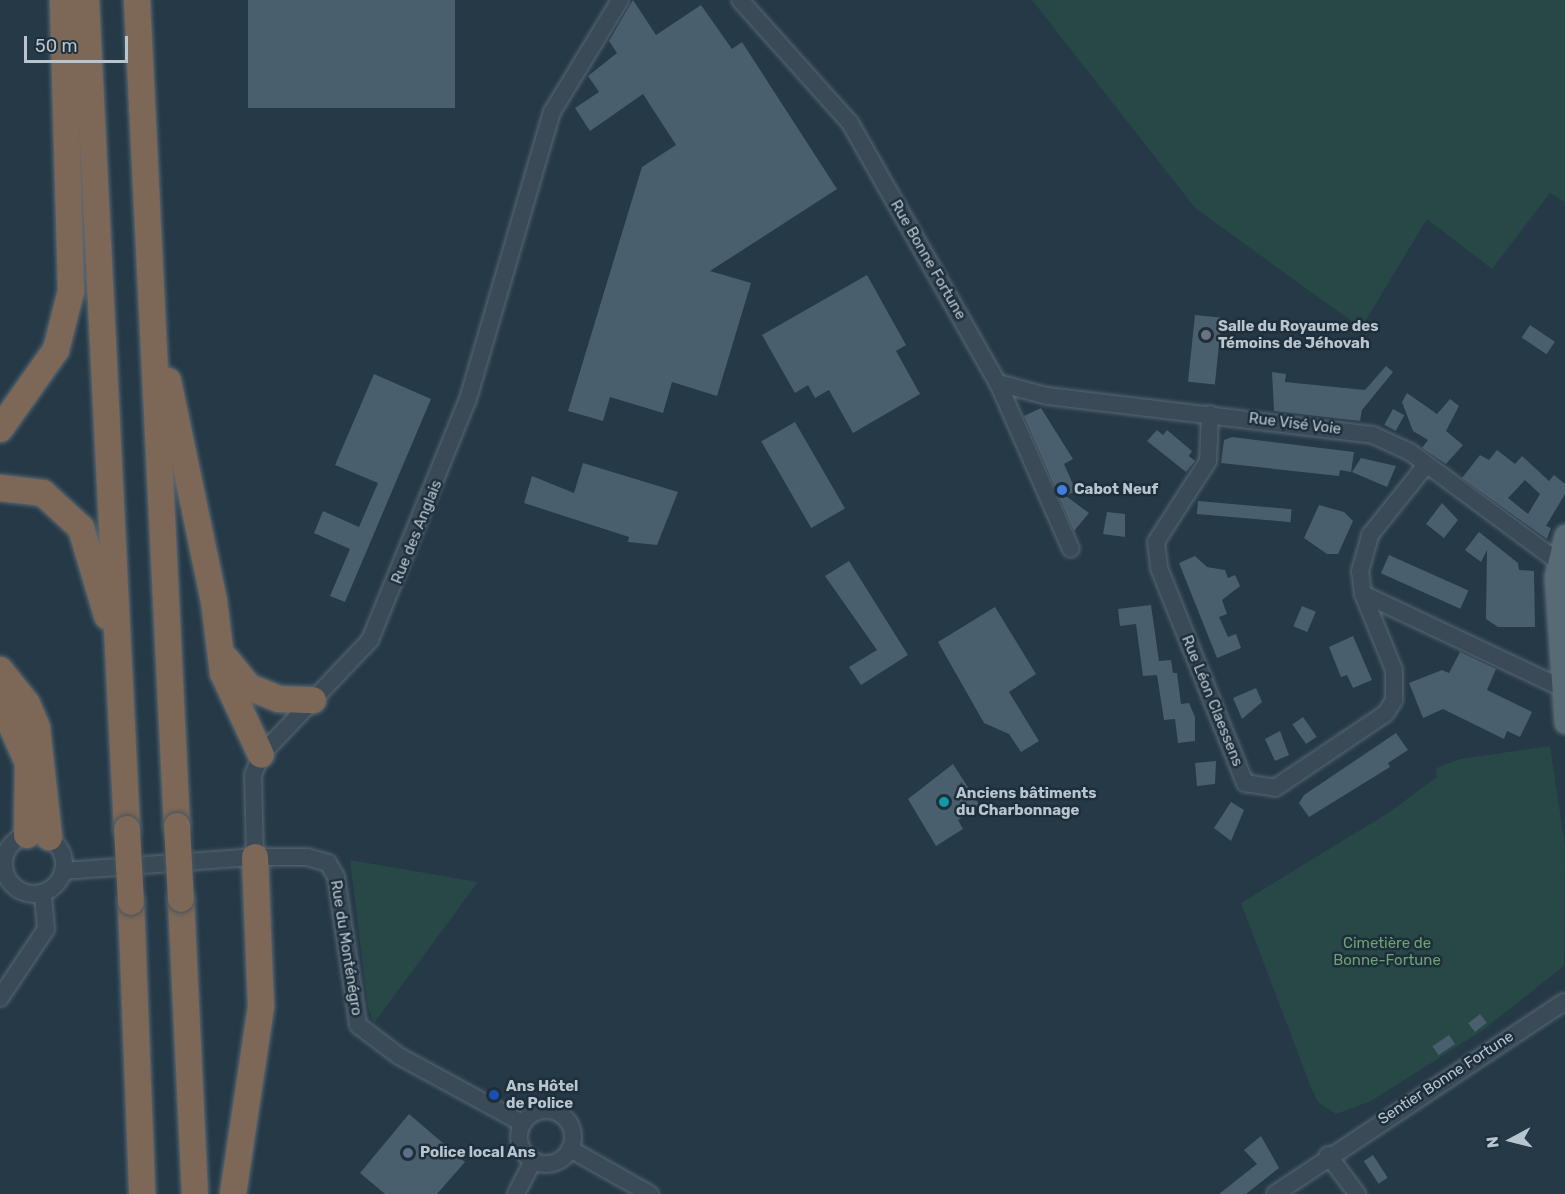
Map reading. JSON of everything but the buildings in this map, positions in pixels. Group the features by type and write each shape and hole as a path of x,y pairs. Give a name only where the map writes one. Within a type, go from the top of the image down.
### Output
{"highway":[{"path":"0,429 40,378 66,320 72,261 63,0"},
{"path":"86,0 128,829 142,1194"},
{"path":"137,0 195,1194"},
{"path":"67,85 96,208"},
{"path":"154,328 221,648 223,673 261,755"},
{"path":"0,488 43,493 81,528 117,642"},
{"path":"221,648 249,687 278,699 313,700"},
{"path":"0,670 27,704 37,728 38,836"},
{"path":"0,700 28,764 38,836"},
{"path":"232,1194 261,1007 255,857"}],"main road":[{"path":"1565,535 1556,560 1560,687 1565,723"}],"street":[{"name":"Rue des Anglais","path":"255,857 253,775 261,755 370,640 400,576 468,399 552,112 620,0"},
{"name":"Rue Bonne Fortune","path":"740,0 850,123 998,383 1071,549"},
{"name":"Rue Visé Voie","path":"998,383 1025,393 1373,435 1426,465 1556,560"},
{"name":"Rue Léon Claessens","path":"1209,414 1208,461 1156,542 1159,568 1245,783 1275,788 1386,713 1394,700 1394,670 1363,594 1360,571 1370,536 1426,465"},
{"path":"1363,594 1560,687"},
{"path":"43,893 15,888 2,859 10,847 38,836 61,851 63,871"},
{"path":"0,998 46,929 43,893 63,871 255,857"},
{"name":"Rue du Monténégro","path":"255,857 307,857 328,863 336,877 358,1025 399,1056 522,1123"},
{"name":"Sentier Bonne Fortune","path":"1275,1194 1328,1155 1565,1001"},
{"path":"539,1110 557,1112 572,1131 570,1149 553,1163 533,1160 519,1142 522,1123 539,1110"},
{"path":"570,1149 650,1194"},
{"path":"1328,1155 1357,1194"},
{"path":"516,1194 533,1160"}],"green space":[{"path":"1032,0 1565,0 1565,202 1550,193 1492,269 1427,219 1361,328 1195,208"},
{"name":"Cimetière de Bonne-Fortune","path":"1550,746 1565,846 1564,966 1483,1030 1371,1101 1336,1114 1318,1102 1310,1085 1241,903 1388,813 1437,777 1436,768 1460,759"},
{"path":"350,860 478,882 374,1023 368,1007"}],"place":[{"name":"Salle du Royaume des Témoins de Jéhovah","path":"1206,335"},
{"name":"Cabot Neuf","path":"1062,490"},
{"name":"Anciens bâtiments du Charbonnage","path":"944,802"},
{"name":"Ans Hôtel de Police","path":"494,1095"},
{"name":"Police local Ans","path":"408,1153"}]}
